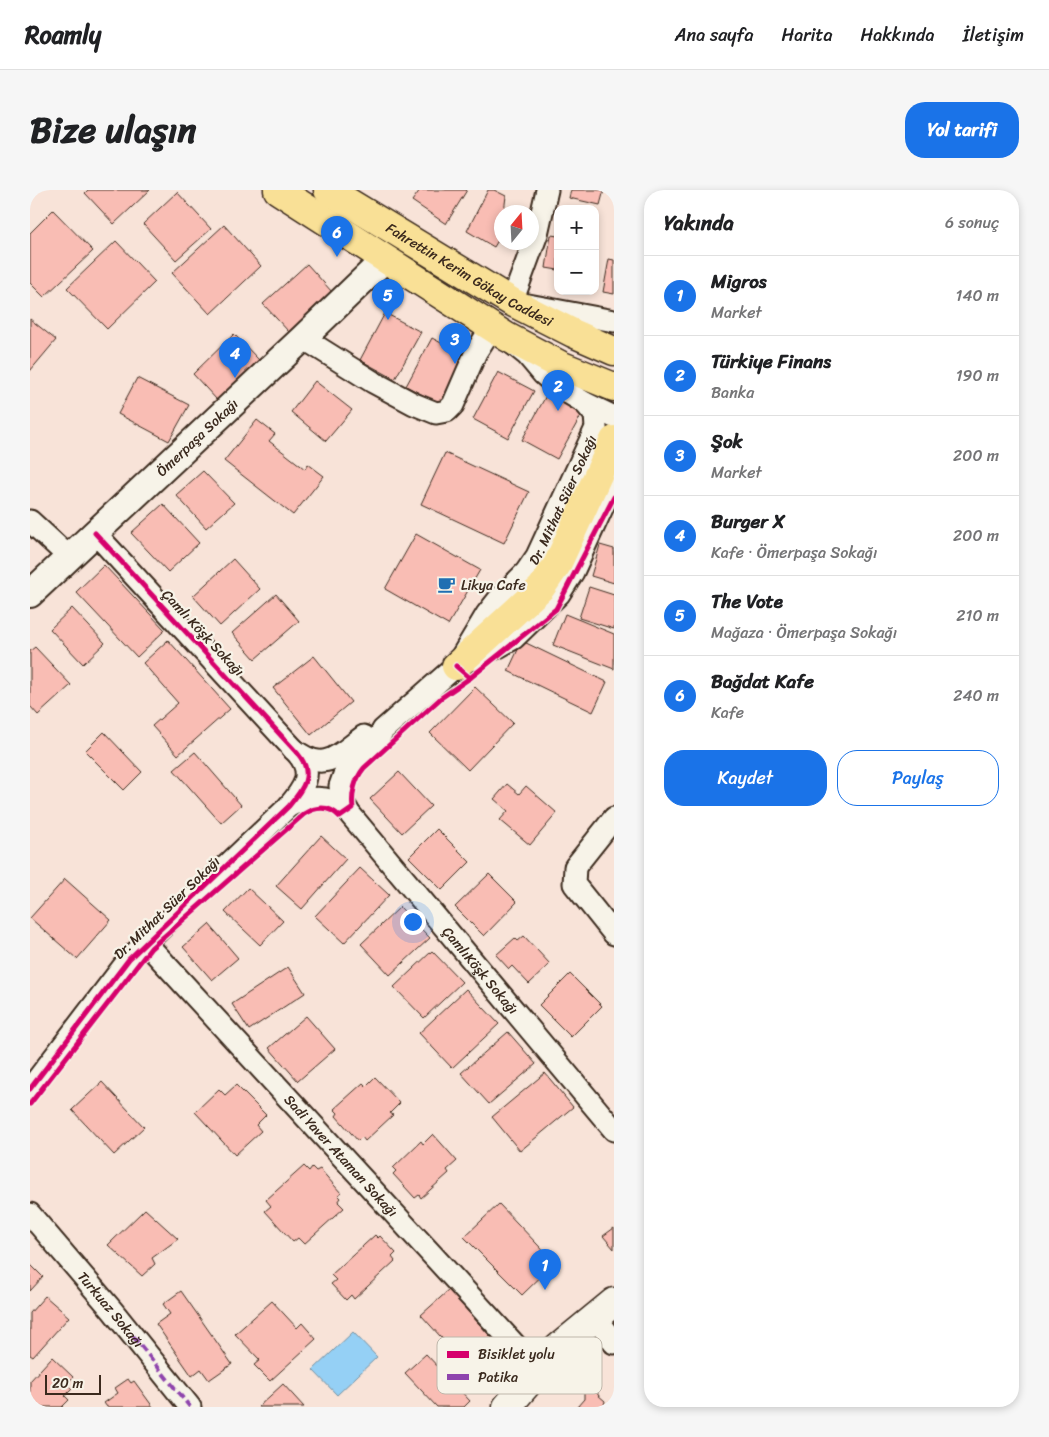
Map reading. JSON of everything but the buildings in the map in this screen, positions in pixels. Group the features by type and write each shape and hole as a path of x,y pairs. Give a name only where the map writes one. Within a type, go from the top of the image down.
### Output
{"main road":[{"name":"Fahrettin Kerim Gökay Caddesi","path":"278,190 492,328 552,361 614,387"},
{"name":"Fahrettin Kerim Gökay Caddesi","path":"328,190 512,302 573,333 614,351"},
{"name":"Dr. Mithat Süer Sokağı","path":"456,666 541,588 550,577 564,552 614,440"},
{"path":"571,1337 604,1310"},
{"path":"507,1407 518,1394"}],"street":[{"path":"548,190 537,234 512,302 614,321"},
{"name":"Ömerpaşa Sokağı","path":"30,594 385,259"},
{"path":"303,338 396,394 436,413 443,412 453,405 476,352 492,328 527,355 552,382 585,403 614,417"},
{"name":"Dr. Mithat Süer Sokağı","path":"456,666 487,614 526,572 541,549 596,428 595,415 585,403"},
{"name":"Dr. Mithat Süer Sokağı","path":"348,811 340,790 343,776 348,768 372,748 383,730 456,666 509,641 519,634 559,594 576,566 614,482"},
{"path":"30,521 70,557"},
{"name":"Çamlı Köşk Sokağı","path":"95,533 293,748"},
{"name":"Dr. Mithat Süer Sokağı","path":"293,748 312,759 331,760 344,753 364,736 383,730"},
{"name":"Dr. Mithat Süer Sokağı","path":"30,1089 118,972 145,942 289,806 304,785 306,773 303,760 293,748"},
{"name":"Dr. Mithat Süer Sokağı","path":"289,806 304,800 319,798 335,801 348,811"},
{"name":"ÇamlıKöşk Sokağı","path":"348,811 614,1130"},
{"path":"614,818 575,866 574,884 614,934"},
{"name":"Sadi Yaver Ataman Sokağı","path":"145,942 508,1337"},
{"name":"Turkuaz Sokağı","path":"30,1214 112,1310 190,1407"},
{"path":"604,1310 614,1343"}],"water":[{"path":"353,1332 377,1357 337,1395 313,1370"}],"marked path":[{"path":"133,1336 190,1407"}],"cycle path":[{"path":"456,666 470,678 556,609 614,497"},
{"path":"30,1089 129,959 289,806 299,794 306,775 306,768 298,754 95,533"},
{"path":"30,1104 151,948 304,814 314,809 323,808 332,810 340,817 353,808 354,787 364,768 441,698 470,678"}],"place":[{"name":"Bağdat Kafe","path":"337,257"},
{"name":"The Vote","path":"388,320"},
{"name":"Şok","path":"455,364"},
{"name":"Burger X","path":"235,378"},
{"name":"Türkiye Finans","path":"558,411"},
{"name":"Likya Cafe","path":"447,585"},
{"name":"Migros","path":"545,1290"}]}
